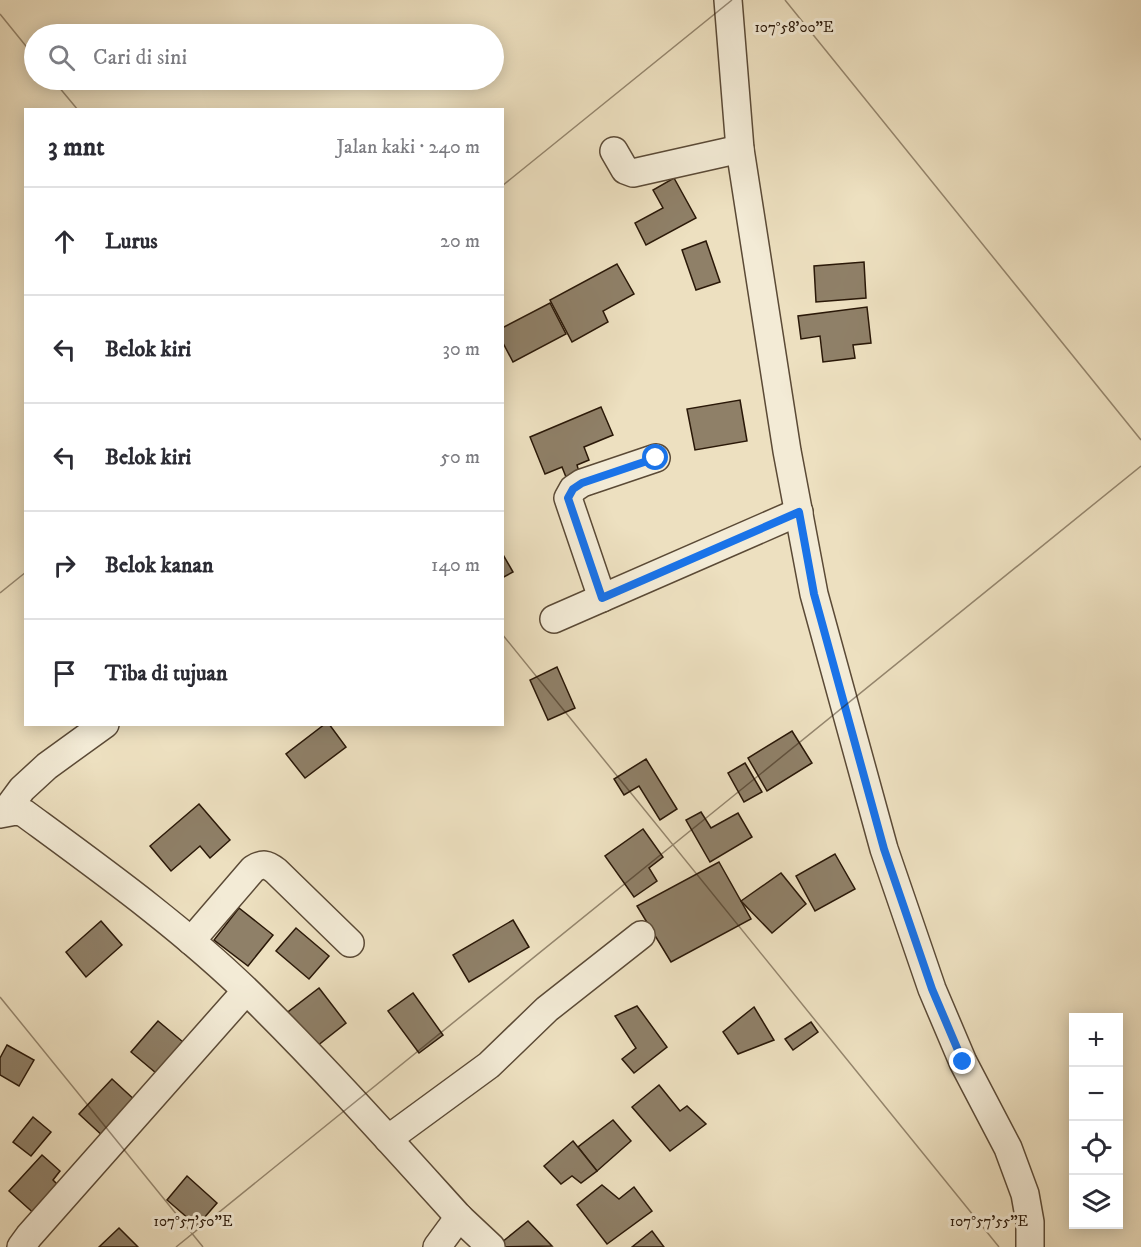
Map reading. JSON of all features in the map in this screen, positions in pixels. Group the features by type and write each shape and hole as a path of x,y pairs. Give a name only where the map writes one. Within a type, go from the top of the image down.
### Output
{"street":[{"path":"728,0 740,149 787,451 814,594 884,849 932,989 963,1062 1008,1148 1025,1194 1030,1222 1030,1247"},
{"path":"614,152 625,170 633,173 740,149"},
{"path":"602,598 568,498 573,489 582,483 656,458"},
{"path":"554,619 799,512"},
{"path":"3,813 22,789 47,766 102,726"},
{"path":"3,813 16,811 24,813 116,881 191,941 246,990 459,1217 490,1247"},
{"path":"191,941 253,869 261,864 268,865 350,943"},
{"path":"388,1139 489,1065 547,1010 641,935"},
{"path":"21,1247 246,990"},
{"path":"437,1247 459,1217"}],"building":[{"path":"674,178 696,218 646,245 635,223 663,208 653,190"},
{"path":"706,241 720,282 696,290 682,250"},
{"path":"864,262 866,298 816,302 814,266"},
{"path":"617,264 634,294 603,311 608,322 572,342 550,300"},
{"path":"550,303 566,334 513,362 504,345 504,327"},
{"path":"867,307 871,343 853,345 855,358 823,362 820,336 801,339 798,316"},
{"path":"740,400 747,441 695,450 687,409"},
{"path":"601,407 613,435 584,447 589,460 577,465 579,472 566,477 562,467 545,474 530,437"},
{"path":"504,556 513,572 504,577"},
{"path":"557,667 575,708 548,720 530,680"},
{"path":"322,726 330,726 346,747 305,778 286,754"},
{"path":"792,731 812,763 767,791 748,758"},
{"path":"646,759 677,809 660,820 639,786 624,795 614,779"},
{"path":"745,763 762,792 744,802 728,773"},
{"path":"199,804 230,840 210,858 200,846 171,871 150,846"},
{"path":"701,812 711,828 738,813 752,837 710,862 686,820"},
{"path":"643,829 663,857 649,868 657,881 634,897 605,856"},
{"path":"835,854 855,889 815,911 796,876"},
{"path":"719,862 751,919 671,962 637,906"},
{"path":"781,873 806,904 772,933 741,901"},
{"path":"239,908 273,935 248,966 214,940"},
{"path":"513,920 529,947 469,982 453,955"},
{"path":"101,921 122,945 86,977 66,952"},
{"path":"296,928 329,956 309,979 276,951"},
{"path":"319,988 346,1023 312,1050 284,1015"},
{"path":"413,993 443,1035 419,1053 388,1011"},
{"path":"637,1006 667,1047 634,1073 622,1059 636,1048 615,1016"},
{"path":"754,1007 774,1040 738,1054 723,1032"},
{"path":"158,1021 183,1042 156,1073 131,1052"},
{"path":"811,1022 818,1032 793,1050 785,1039"},
{"path":"7,1045 34,1060 19,1086 0,1075 0,1058"},
{"path":"112,1079 138,1103 105,1138 79,1114"},
{"path":"659,1085 680,1111 687,1106 706,1124 670,1151 632,1107"},
{"path":"33,1117 51,1132 31,1156 13,1142"},
{"path":"613,1120 631,1141 597,1171 578,1147"},
{"path":"573,1141 597,1171 581,1183 572,1176 561,1184 544,1166"},
{"path":"42,1155 60,1171 53,1180 62,1189 38,1217 9,1191"},
{"path":"187,1176 217,1203 197,1226 167,1200"},
{"path":"602,1185 619,1199 634,1187 652,1211 607,1244 577,1205"},
{"path":"528,1221 552,1246 496,1247"},
{"path":"119,1228 138,1247 99,1247"},
{"path":"652,1231 664,1247 632,1247"}],"route":[{"path":"656,458 582,483 573,489 568,498 602,598 799,512 814,594 884,849 932,989 963,1062"}]}
